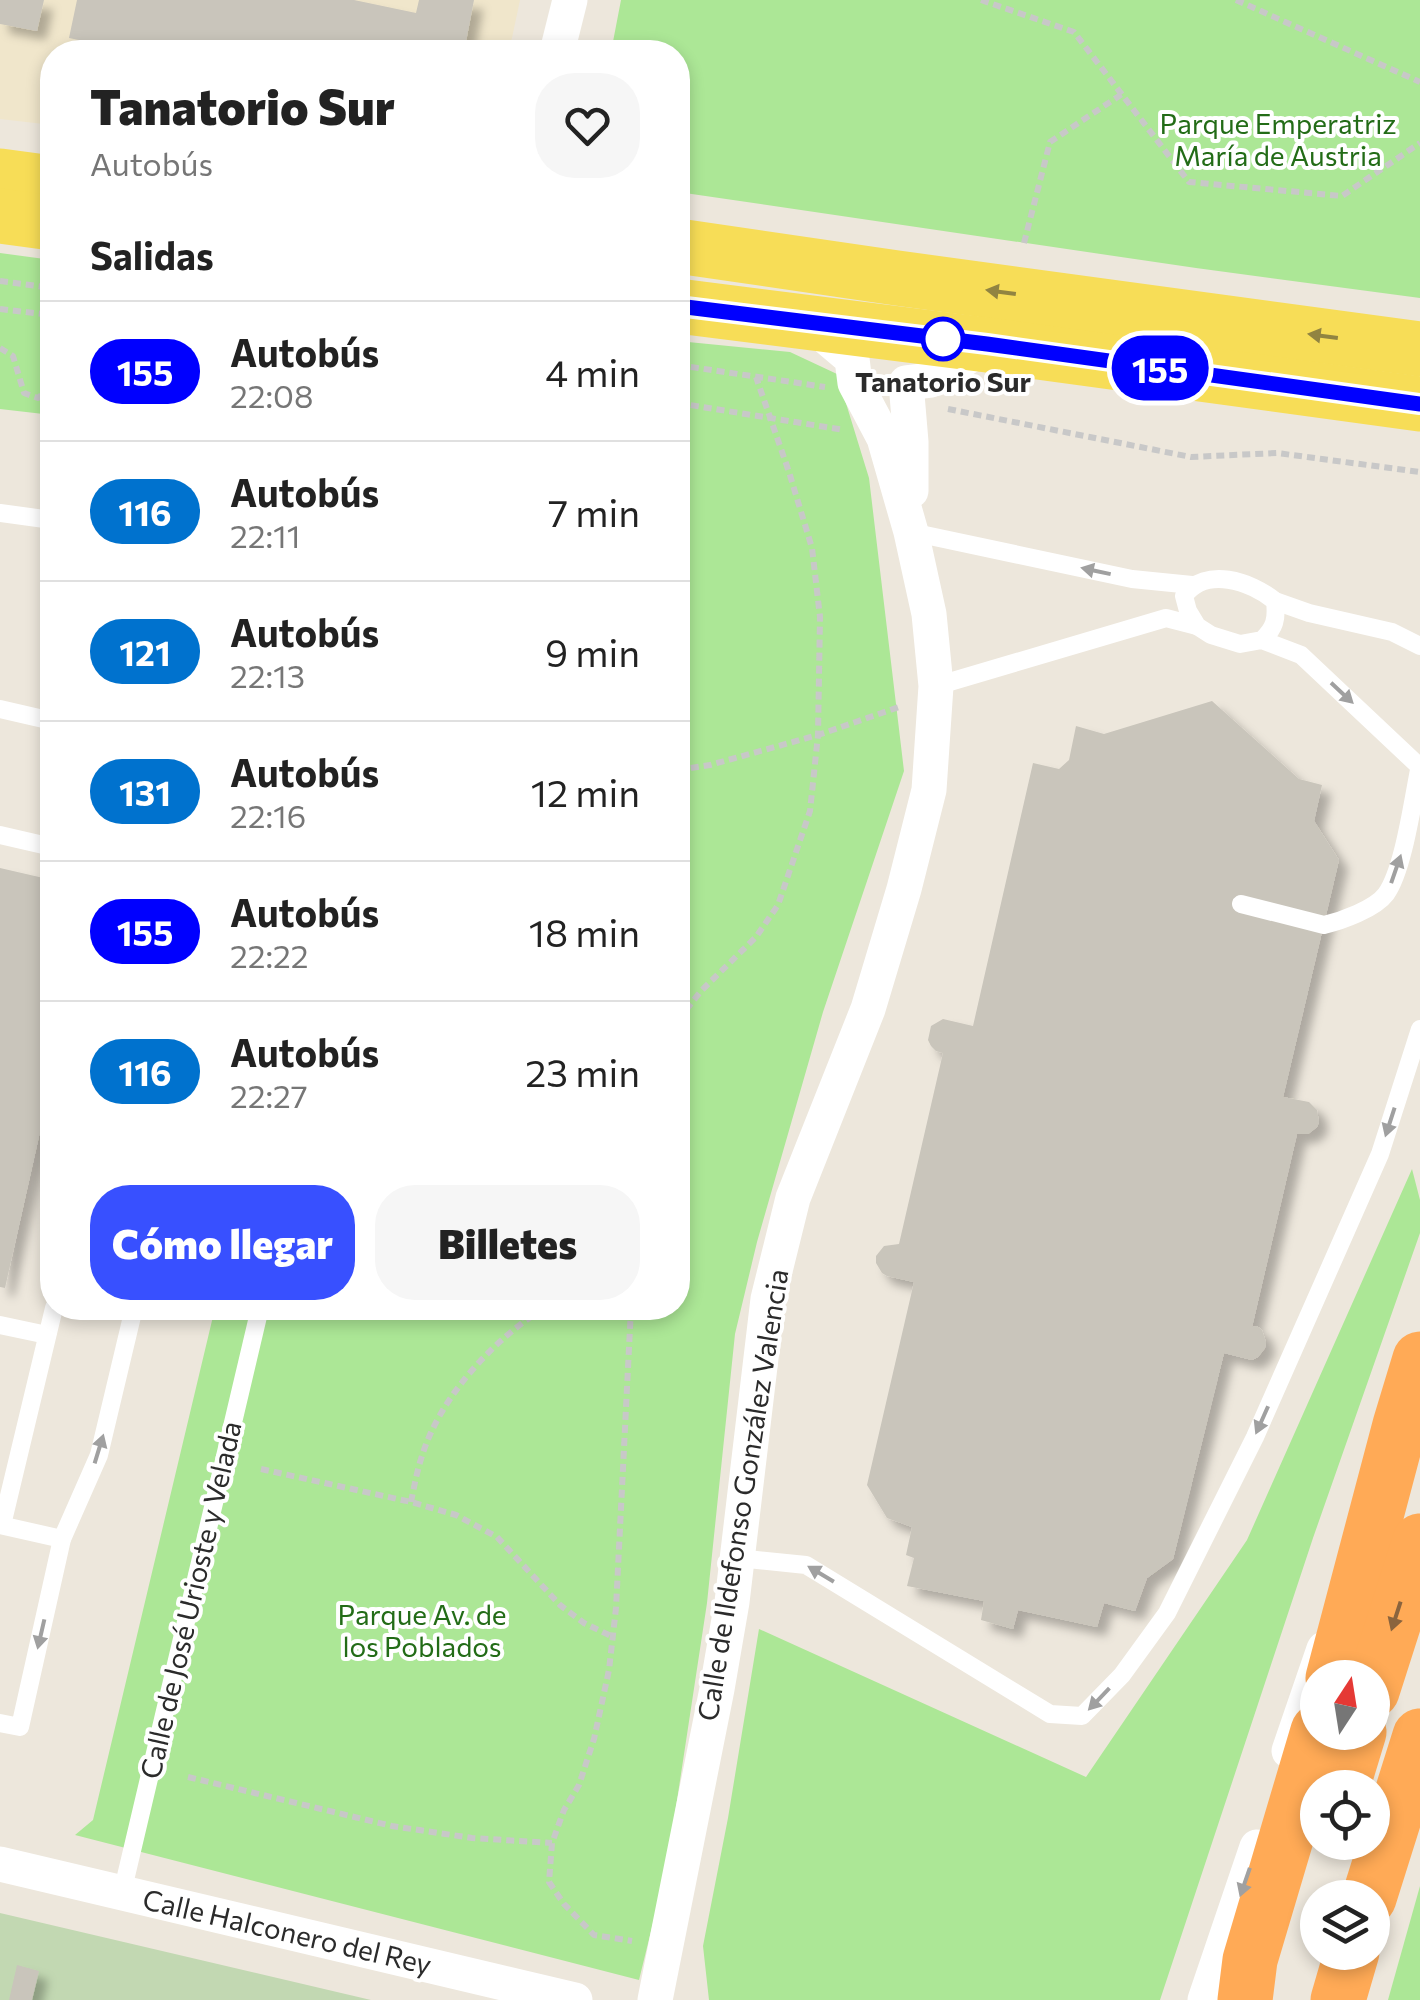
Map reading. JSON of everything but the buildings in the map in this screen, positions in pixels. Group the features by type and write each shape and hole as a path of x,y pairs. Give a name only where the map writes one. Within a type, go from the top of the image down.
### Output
{"highway":[{"path":"1338,1660 1420,1360"},
{"path":"1382,1660 1420,1541"},
{"path":"1376,1876 1420,1736"},
{"path":"1245,2000 1250,1960 1312,1750"},
{"path":"1376,1876 1420,1777"},
{"path":"1268,2000 1318,1860"},
{"path":"1338,2000 1347,1970"}],"main road":[{"path":"0,176 40,181"},
{"path":"0,216 40,221"},
{"path":"690,248 1420,349"},
{"path":"690,268 784,278 897,278"},
{"path":"690,307 1420,404"}],"street":[{"path":"560,40 570,0"},
{"name":"Calle de Ildefonso González Valencia","path":"654,2000 717,1689 738,1558 768,1299 794,1198 868,1008 929,790 936,691 929,614 910,532 884,438 856,382 852,359 809,322"},
{"path":"906,383 931,380 987,344"},
{"name":"Calle de Ildefonso González Valencia","path":"906,383 911,442 910,532"},
{"path":"1205,2000 1400,1425"},
{"name":"Calle Halconero del Rey","path":"0,1864 575,2000"}],"lane":[{"path":"0,514 40,519"},
{"path":"910,532 1132,579 1192,585 1209,578 1234,582 1262,590 1275,601 1309,613 1392,632 1420,646"},
{"path":"1192,585 1184,596 1198,626 1211,636 1240,644 1262,640 1301,655 1420,766 1398,870 1384,897 1360,912 1324,925 1242,904"},
{"path":"1262,640 1273,630 1275,601"},
{"path":"936,691 1166,618 1198,626"},
{"path":"0,709 40,718"},
{"path":"0,835 40,843"},
{"path":"738,1558 806,1565 1050,1714 1082,1716 1122,1675 1167,1613 1254,1437 1380,1154 1420,1029"},
{"path":"51,1320 1,1525 62,1539"},
{"path":"0,1723 20,1727 62,1539 98,1455 131,1320"},
{"name":"Calle de José Urioste y Velada","path":"122,1893 257,1320"},
{"path":"0,1325 48,1335"}],"path":[{"path":"982,0 1074,32 1189,182 1342,196 1416,150 1420,142"},
{"path":"1236,0 1420,82"},
{"path":"1024,243 1050,142 1122,94"},
{"path":"0,281 40,286"},
{"path":"0,309 40,314"},
{"path":"0,348 14,356 24,393 40,396"},
{"path":"690,367 838,390 856,382"},
{"path":"690,1005 756,937 778,906 810,811 818,736 820,616 812,548 756,377"},
{"path":"906,383 938,407 1191,457 1277,453 1420,472"},
{"path":"690,405 858,432"},
{"path":"690,768 818,736 936,691"},
{"path":"410,1502 422,1454 445,1408 481,1358 525,1320"},
{"path":"630,1320 609,1670 579,1785 564,1810 552,1843 549,1882 564,1904 594,1934 664,1947"},
{"path":"261,1470 456,1515 498,1537 560,1605 584,1623 613,1637"},
{"path":"188,1777 392,1826 472,1838 552,1843"}],"shaded area":[{"path":"0,0 520,0 512,40 40,40 40,124 0,119"}],"green space":[{"name":"Parque Emperatriz María de Austria","path":"621,0 1420,0 1420,298 690,194 690,40 613,40"},
{"path":"0,253 40,258 40,414 0,409"},
{"name":"Parque Av. de los Poblados","path":"690,342 790,352 837,374 869,478 904,771 823,1012 757,1242 735,1334 707,1603 667,1866 639,1980 75,1835 93,1820 212,1320 690,1320"},
{"path":"1412,1169 1420,1200 1420,1233 1313,1538 1160,2000 709,2000 703,1946 759,1629 1086,1777 1247,1540"},
{"path":"1420,1886 1420,2000 1388,2000"},
{"path":"0,1913 371,2000 0,2000"}],"bus line":[{"name":"155","path":"690,307 1420,404"}],"place":[{"name":"Tanatorio Sur","path":"943,339"}]}
